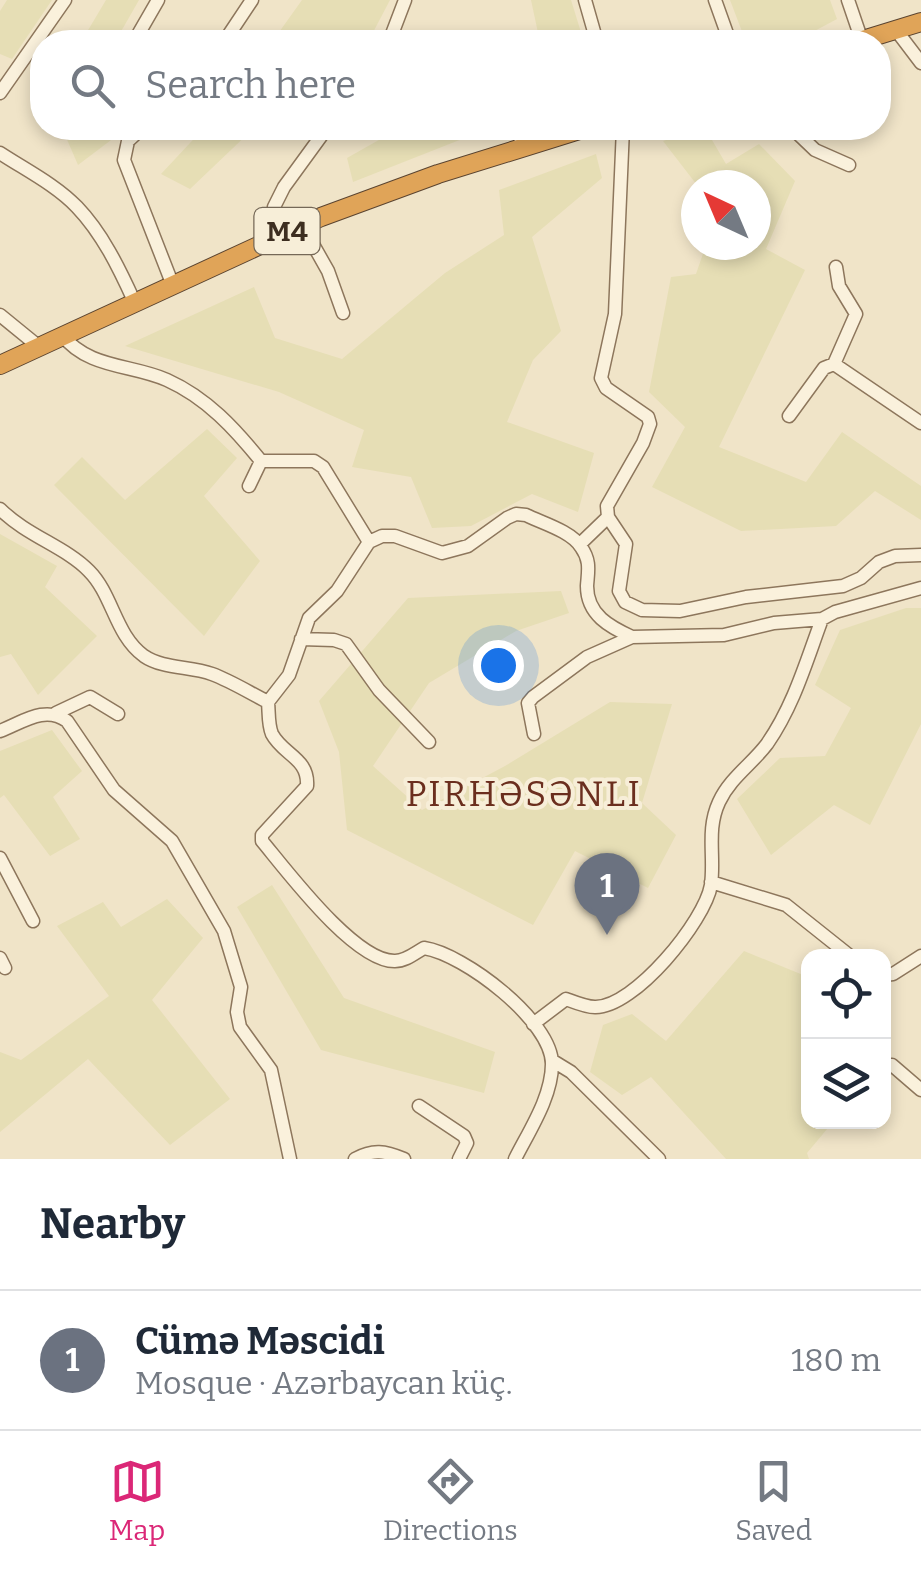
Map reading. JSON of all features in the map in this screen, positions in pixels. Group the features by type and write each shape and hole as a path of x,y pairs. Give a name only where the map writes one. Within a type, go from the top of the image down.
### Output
{"highway":[{"path":"891,32 921,22"},
{"name":"M4","path":"0,365 302,225 390,190 546,140"}],"street":[{"path":"44,30 65,0"},
{"path":"141,30 158,0"},
{"path":"232,30 252,0"},
{"path":"394,30 405,0"},
{"path":"585,0 593,30"},
{"path":"714,0 725,30"},
{"path":"848,0 856,30"},
{"path":"896,30 921,63"},
{"path":"0,93 30,50"},
{"path":"129,140 124,160 172,283"},
{"path":"273,238 274,207 318,140"},
{"path":"520,140 523,147"},
{"path":"622,140 615,314 601,378 606,388 648,417 650,424 607,506 608,517 626,544 619,591 625,602 642,610 680,610 746,597 843,586 861,578 879,562 895,556 921,555"},
{"path":"805,140 815,150 849,166"},
{"path":"0,153 78,208 118,266 134,301"},
{"path":"302,225 328,271 343,313"},
{"path":"789,416 824,368 834,364 856,314 839,286 836,267"},
{"path":"0,315 38,346"},
{"path":"62,335 86,357 150,374 186,390 240,432 261,461"},
{"path":"834,364 921,423"},
{"path":"248,486 261,461"},
{"path":"261,461 314,461 323,466 369,542"},
{"path":"0,509 31,535 96,578 116,620 145,656 158,663 213,674 268,702"},
{"path":"632,636 604,624 594,608 587,591 590,563 580,544 526,515 516,514 468,546 442,554 394,536 369,542 337,590 309,618 288,675 268,702 270,731 297,758 308,776 307,786 262,835 262,841 351,940 385,959 406,958 424,948 469,965 506,994 533,1024 553,1061 571,1072 659,1159"},
{"path":"580,544 608,517"},
{"path":"534,734 528,704 533,697 607,645 632,636 724,635 774,622 822,618 921,588"},
{"path":"533,1024 566,999 596,1008 642,982 698,918 712,882 711,828 719,801 782,722 810,660 822,618"},
{"path":"302,639 346,644 379,690 429,742"},
{"path":"0,731 90,697 118,714"},
{"path":"56,713 67,721 114,790 172,841 224,930 241,987 240,1027 270,1070 290,1159"},
{"path":"2,867 33,921"},
{"path":"712,882 786,905 841,949"},
{"path":"891,974 921,956"},
{"path":"515,1159 543,1102 553,1061"},
{"path":"892,1065 921,1090"},
{"path":"419,1106 464,1136 467,1142 458,1159"},
{"path":"354,1159 370,1151 388,1152 404,1159"}],"shaded area":[{"path":"7,0 52,0 12,59 0,54 0,11"},
{"path":"106,0 139,0 122,30 88,30"},
{"path":"302,0 390,0 374,30 281,30"},
{"path":"531,0 571,0 580,30 537,30"},
{"path":"730,0 830,0 837,19 816,30 741,30"},
{"path":"67,140 111,140 78,165"},
{"path":"193,140 241,140 190,189 161,174"},
{"path":"379,140 460,140 353,182 347,158"},
{"path":"712,140 726,164 759,144 795,181 771,237 771,170 685,170 663,141"},
{"path":"596,154 602,178 532,237 561,331 533,360 507,422 594,453 578,512 532,494 471,526 432,528 411,477 352,467 364,430 279,392 125,346 254,287 275,338 342,359 445,273 504,235 499,190"},
{"path":"771,252 805,270 719,447 806,482 842,432 921,486 921,520 875,491 836,526 741,531 652,487 685,427 649,392 671,277 696,274 701,260 771,260"},
{"path":"207,429 237,458 204,496 260,561 204,636 54,485 82,457 125,500"},
{"path":"0,534 57,566 45,587 97,636 38,695 11,654 0,657"},
{"path":"561,591 569,613 516,631 429,683 373,766 422,810 505,766 610,702 672,704 642,803 676,835 648,888 575,851 533,925 347,830 339,752 319,701 408,598"},
{"path":"906,608 921,608 921,724 870,825 834,805 771,855 737,799 780,758 825,756 851,708 815,685 840,630"},
{"path":"52,730 82,771 53,797 80,839 50,856 4,795 0,798 0,751"},
{"path":"272,885 344,998 495,1052 484,1093 321,1050 237,907"},
{"path":"167,899 203,938 152,1000 230,1099 170,1145 88,1059 0,1132 0,1052 21,1060 109,996 57,926 103,902 121,927"},
{"path":"744,951 801,974 801,1129 827,1129 807,1153 809,1159 726,1159 651,1077 622,1095 590,1072 603,1025 632,1014 666,1041"}],"place":[{"name":"Cümə Məscidi","path":"607,935"}],"district":[{"name":"PIRHƏSƏNLI","path":"524,794"}]}
